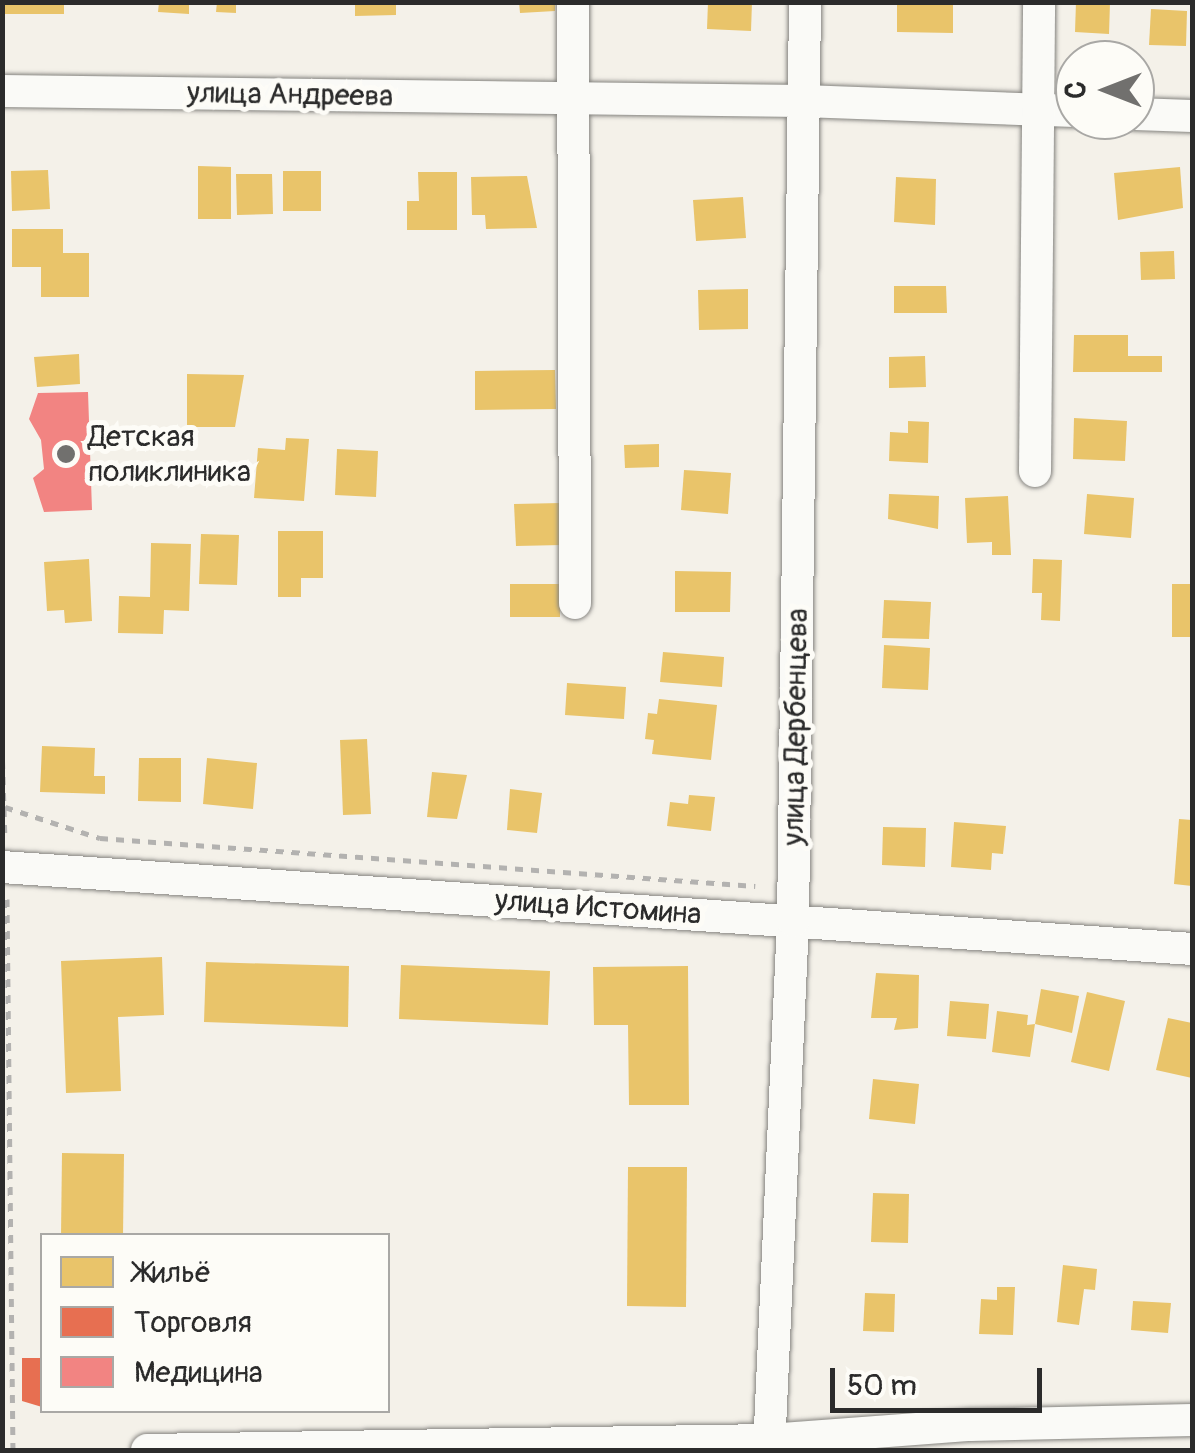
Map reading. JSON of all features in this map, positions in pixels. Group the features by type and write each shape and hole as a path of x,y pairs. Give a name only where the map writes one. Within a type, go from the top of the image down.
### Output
{"street":[{"path":"573,2 577,98 574,603"},
{"name":"улица Дербенцева","path":"769,1445 794,905 805,2"},
{"path":"1034,471 1039,2"},
{"name":"улица Андреева","path":"2,92 803,101 1055,111"},
{"path":"1155,115 1192,116"},
{"name":"улица Истомина","path":"4,867 794,905 1192,949"},
{"path":"147,1450 769,1445 970,1425 1192,1420"}],"path":[{"path":"2,745 12,1450"},
{"path":"4,807 100,838 794,905"}],"building: Жильё":[{"path":"2,2 64,2 64,14 2,14"},
{"path":"159,2 189,2 189,14 158,12"},
{"path":"217,2 236,2 236,13 216,12"},
{"path":"355,2 396,2 396,15 355,16"},
{"path":"519,2 555,2 555,11 520,13"},
{"path":"708,2 752,2 751,31 707,29"},
{"path":"897,2 953,2 953,33 897,32"},
{"path":"1076,2 1110,2 1109,34 1075,32"},
{"path":"1151,9 1187,11 1186,46 1155,45 1155,40 1149,40"},
{"path":"198,166 231,167 231,219 198,219"},
{"path":"1180,167 1183,208 1118,220 1114,173"},
{"path":"48,170 50,209 12,211 11,171"},
{"path":"283,171 321,171 321,211 283,211"},
{"path":"418,172 457,172 457,230 407,230 407,201 419,201"},
{"path":"236,174 272,174 273,214 237,215"},
{"path":"527,176 537,228 486,229 485,215 472,215 471,177"},
{"path":"896,177 936,179 935,225 894,222"},
{"path":"743,197 746,238 696,241 693,200"},
{"path":"12,229 63,229 63,253 89,253 89,297 41,297 41,267 12,267"},
{"path":"1174,251 1175,279 1141,280 1140,252"},
{"path":"894,286 946,286 947,313 894,313"},
{"path":"748,289 748,329 699,330 698,290"},
{"path":"1074,335 1128,335 1128,356 1162,356 1162,372 1073,372"},
{"path":"79,354 80,384 37,387 34,357"},
{"path":"925,356 926,387 889,388 889,357"},
{"path":"555,370 556,409 475,410 475,371"},
{"path":"187,374 244,375 235,427 187,427"},
{"path":"1074,418 1127,421 1125,461 1073,459"},
{"path":"908,421 929,422 928,463 889,461 890,432 908,433"},
{"path":"286,438 309,439 304,501 254,498 258,448 285,450"},
{"path":"659,444 659,467 625,468 624,445"},
{"path":"337,449 378,451 376,497 335,495"},
{"path":"684,470 731,473 728,514 681,510"},
{"path":"889,494 939,496 938,529 888,519"},
{"path":"1087,494 1134,498 1131,538 1084,534"},
{"path":"1008,496 1011,555 992,555 992,542 967,543 965,498"},
{"path":"561,503 562,545 516,546 514,504"},
{"path":"278,531 323,531 323,578 301,578 301,597 278,597"},
{"path":"201,534 239,535 237,585 199,584"},
{"path":"151,543 191,544 189,611 164,610 163,634 118,633 119,596 150,597"},
{"path":"89,559 92,621 65,623 64,610 47,611 44,562"},
{"path":"1033,559 1062,560 1060,621 1041,620 1042,593 1032,593"},
{"path":"675,571 731,572 730,612 675,612"},
{"path":"510,584 560,584 560,617 510,617"},
{"path":"1172,584 1192,584 1192,637 1172,637"},
{"path":"884,600 931,602 929,639 882,638"},
{"path":"884,645 930,648 928,690 882,688"},
{"path":"663,652 724,657 722,687 660,682"},
{"path":"567,683 626,687 624,719 565,715"},
{"path":"659,699 717,705 711,760 652,754 654,740 645,739 648,713 657,714"},
{"path":"367,739 371,814 343,815 340,740"},
{"path":"42,746 95,748 94,776 105,776 105,794 40,792"},
{"path":"139,758 181,758 181,802 138,801"},
{"path":"207,758 257,763 253,809 203,804"},
{"path":"432,772 467,775 457,819 427,817"},
{"path":"510,789 542,793 537,833 507,830"},
{"path":"689,795 715,797 711,831 667,826 670,802 688,804"},
{"path":"1179,819 1192,820 1192,886 1174,884"},
{"path":"954,822 1006,826 1003,854 992,853 991,870 951,867"},
{"path":"883,827 926,828 925,867 882,865"},
{"path":"162,957 164,1015 118,1017 121,1091 66,1093 61,961"},
{"path":"206,962 349,966 348,1027 204,1022"},
{"path":"401,965 550,971 548,1025 399,1019"},
{"path":"688,966 689,1105 629,1105 628,1025 594,1025 593,967"},
{"path":"876,973 919,975 918,1028 894,1030 897,1018 871,1018"},
{"path":"1041,989 1079,996 1072,1033 1035,1024"},
{"path":"1087,992 1125,1001 1109,1071 1071,1062"},
{"path":"950,1001 989,1004 986,1039 947,1036"},
{"path":"997,1011 1028,1015 1027,1025 1035,1024 1030,1057 992,1052"},
{"path":"1168,1018 1192,1023 1192,1078 1156,1070"},
{"path":"873,1079 919,1084 915,1124 869,1119"},
{"path":"62,1153 124,1154 123,1233 61,1233"},
{"path":"628,1167 687,1167 686,1307 627,1306"},
{"path":"873,1193 909,1194 908,1243 871,1242"},
{"path":"1063,1265 1097,1269 1095,1290 1084,1289 1079,1325 1057,1322"},
{"path":"997,1287 1015,1287 1013,1335 979,1334 981,1299 997,1300"},
{"path":"865,1293 895,1294 894,1332 863,1331"},
{"path":"1133,1301 1171,1303 1168,1333 1131,1330"}],"building: Торговля":[{"path":"22,1358 40,1358 40,1406 22,1401"}],"building: Медицина":[{"name":"Детская поликлиника","path":"88,392 92,510 44,512 33,478 44,469 41,440 29,419 38,393"}],"place":[{"name":"Детская поликлиника","path":"66,454"}]}
